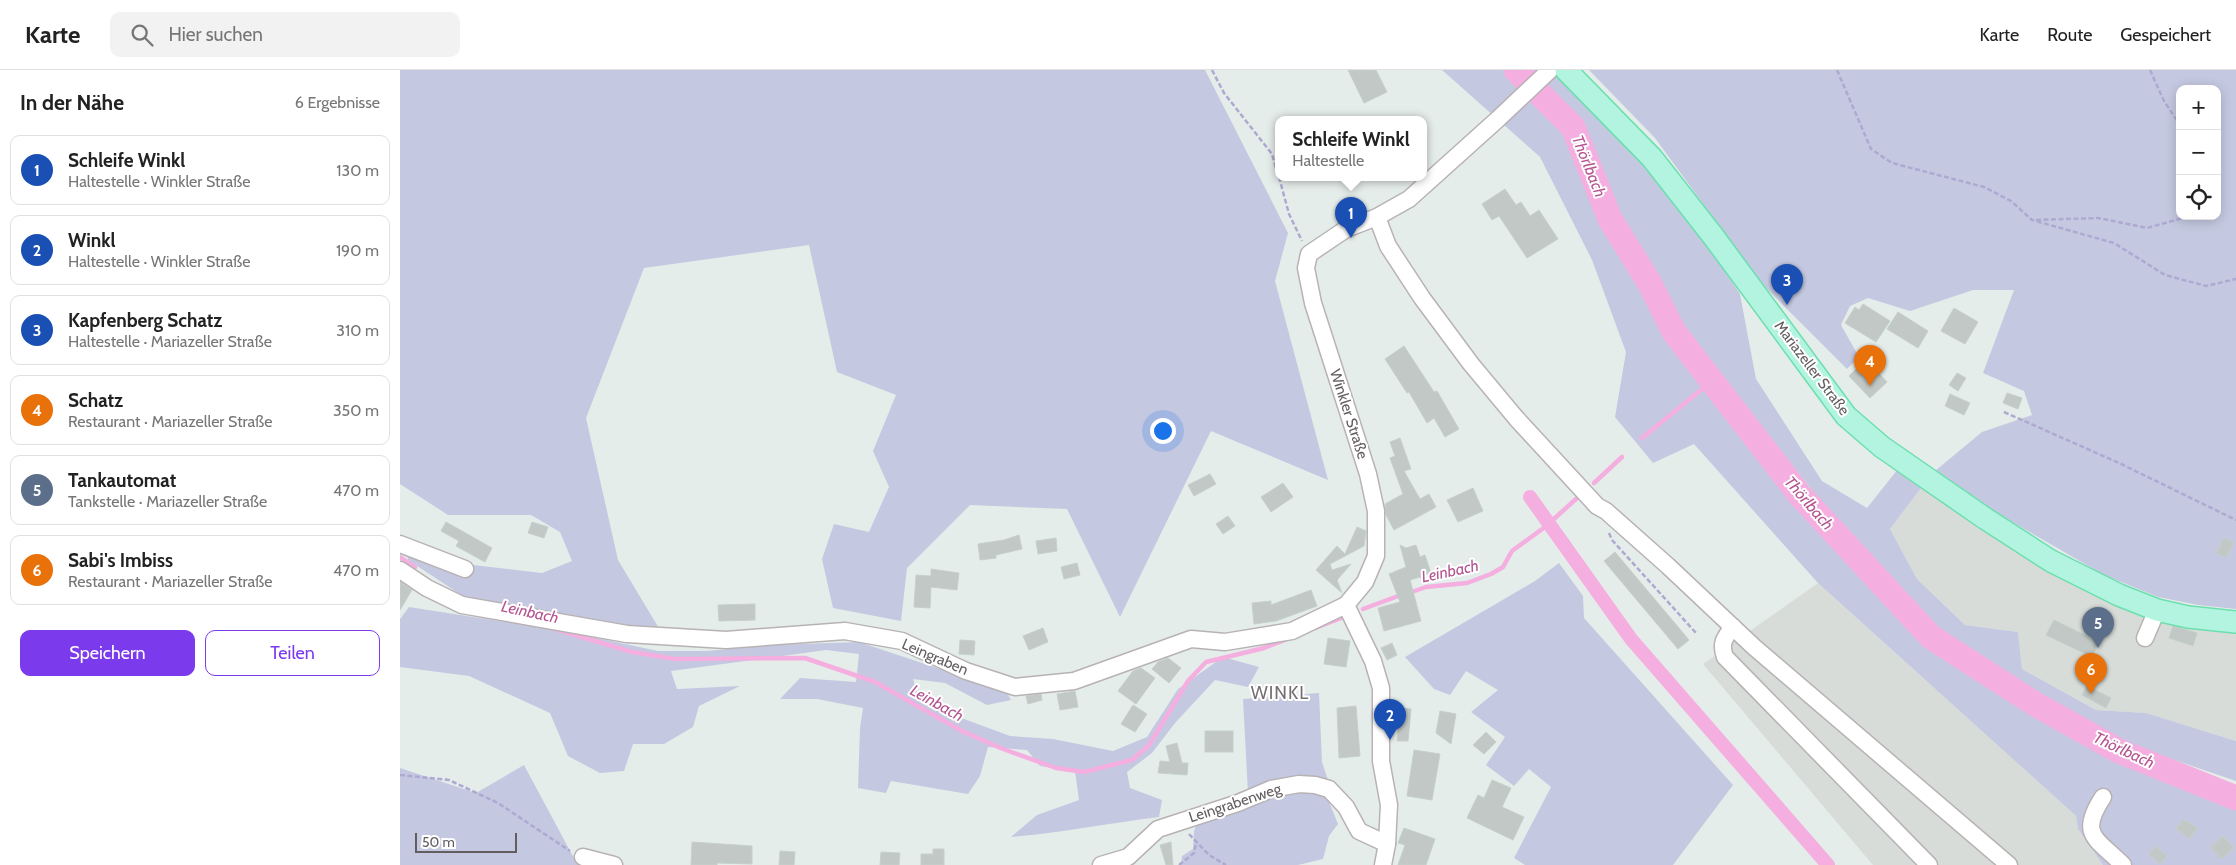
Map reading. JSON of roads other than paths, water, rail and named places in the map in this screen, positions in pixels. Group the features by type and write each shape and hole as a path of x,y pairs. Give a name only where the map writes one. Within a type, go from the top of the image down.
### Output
{"main road":[{"name":"Mariazeller Straße","path":"1566,70 1652,158 1713,236 1846,416 1900,460 2051,561 2119,595 2157,610 2188,617 2236,622"}],"street":[{"path":"1550,70 1409,199 1377,217 1388,246 1422,298 1471,364 1516,418 1597,506 1606,511 1733,627 2009,865"},
{"name":"Winkler Straße","path":"1346,605 1365,582 1376,556 1376,512 1368,474 1313,303 1306,268 1309,254 1346,229 1377,217"},
{"path":"400,544 465,569"},
{"name":"Leingraben","path":"400,570 427,588 462,604 627,634 726,640 845,631 902,641 966,671 1015,687 1074,681 1191,639 1225,642 1292,631 1346,605"},
{"path":"1346,605 1373,661 1381,688 1381,761 1389,805 1387,844 1383,865"},
{"path":"2144,638 2157,610"},
{"path":"1733,627 1721,646 1725,658 1929,865"},
{"name":"Leingrabenweg","path":"1101,865 1128,857 1158,830 1184,819 1238,803 1271,789 1299,784 1316,784 1329,789 1346,807 1359,831 1387,844"},
{"path":"2103,797 2092,813 2090,824 2093,836 2124,865"},
{"path":"583,857 614,865"}],"waterway":[{"name":"Thörlbach","path":"1516,70 1573,127 1610,219 1650,284 1674,332 1799,494 1931,637 2035,704 2119,751 2236,798"},
{"name":"Leinbach","path":"1642,438 1712,381"},
{"name":"Leinbach","path":"1594,483 1622,457"},
{"path":"1530,497 1631,639 1828,865"},
{"name":"Leinbach","path":"1409,593 1426,587 1467,583 1491,574 1503,567 1512,551 1545,527 1576,499"},
{"name":"Leinbach","path":"400,557 415,567"},
{"name":"Leinbach","path":"1363,609 1401,595"},
{"name":"Leinbach","path":"1315,628 1344,617"},
{"name":"Leinbach","path":"555,629 632,652 675,659 805,658 875,682 962,731 1003,749 1056,768 1084,772 1132,760 1149,745 1188,681 1206,662 1264,648 1290,638"}],"place":[{"name":"Schleife Winkl","path":"1351,238"},
{"name":"Kapfenberg Schatz","path":"1787,305"},
{"name":"Schatz","path":"1870,386"},
{"name":"Tankautomat","path":"2098,648"},
{"name":"Sabi's Imbiss","path":"2091,694"},
{"name":"Winkl","path":"1390,740"}],"district":[{"name":"WINKL","path":"1280,693"}]}
